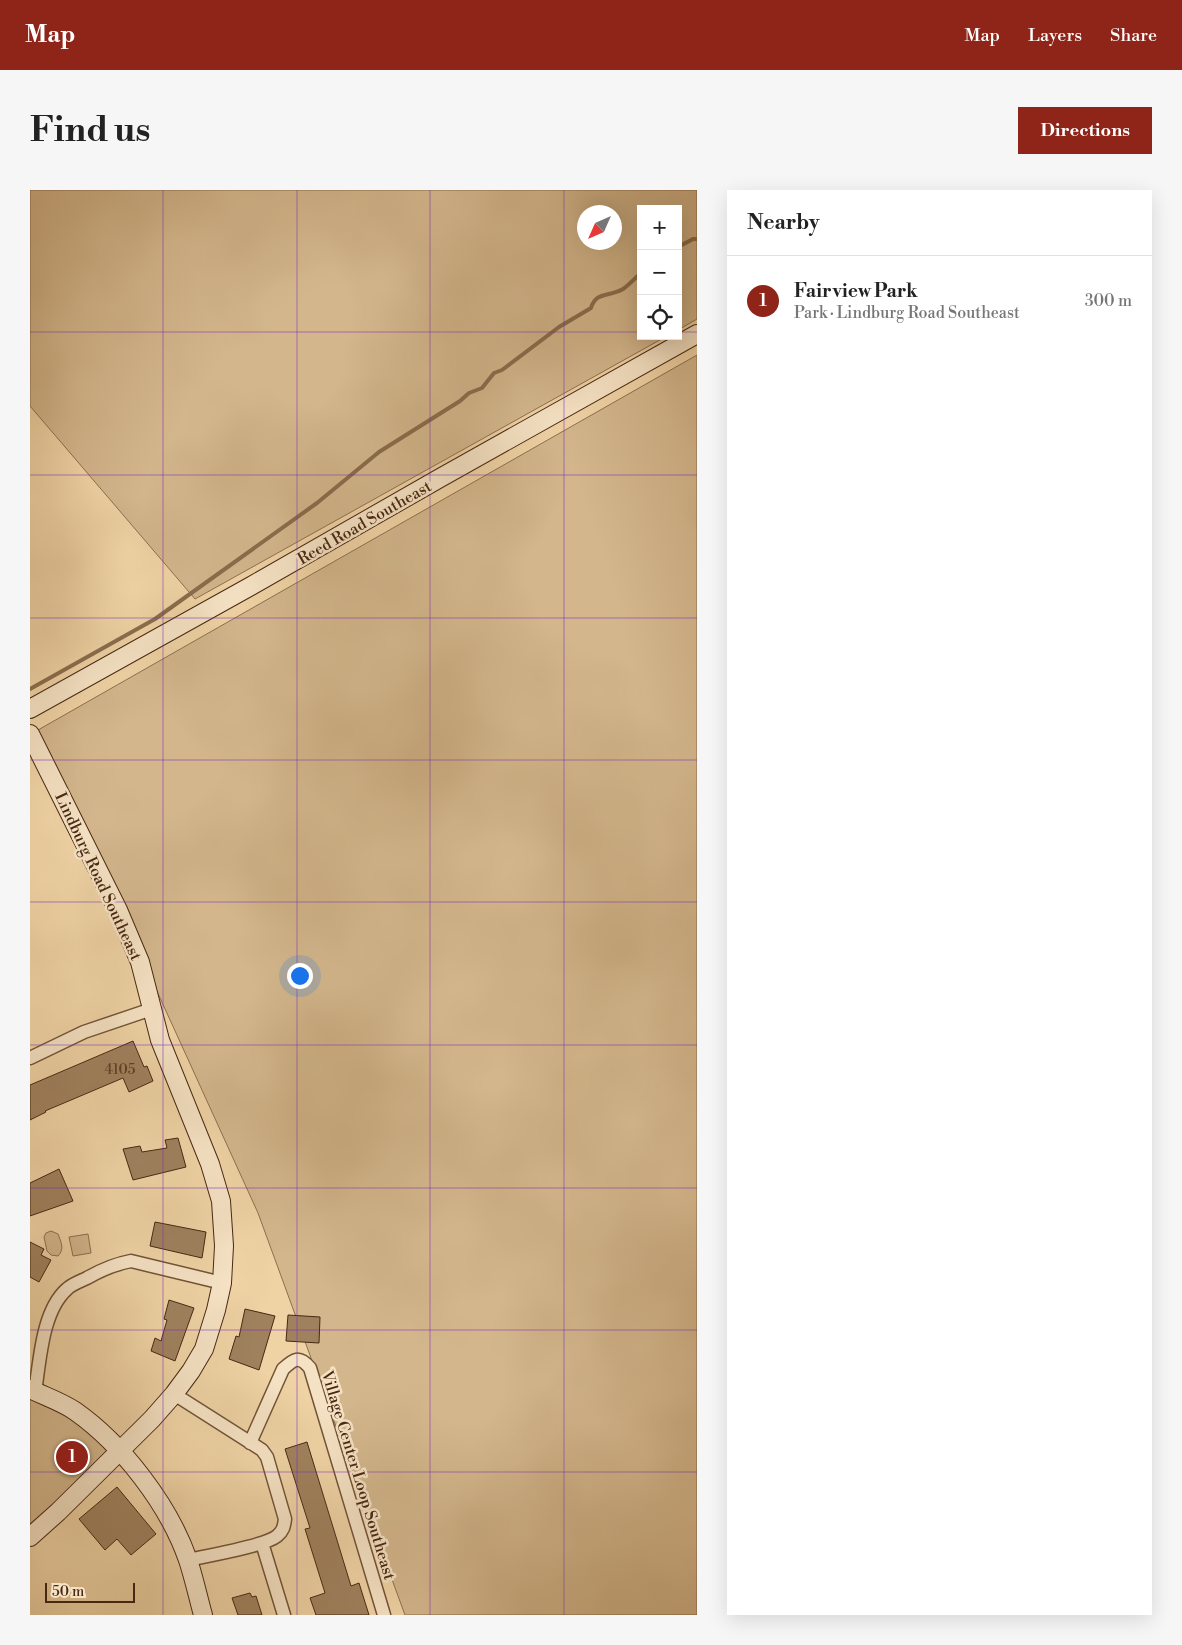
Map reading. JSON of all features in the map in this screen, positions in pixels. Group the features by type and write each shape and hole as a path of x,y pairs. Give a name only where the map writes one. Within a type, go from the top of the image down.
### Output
{"street":[{"name":"Reed Road Southeast","path":"30,709 697,334"},
{"name":"Lindburg Road Southeast","path":"30,734 118,910 140,962 160,1040 210,1164 221,1201 224,1246 222,1284 204,1349 191,1371 174,1394 121,1451 30,1537"},
{"path":"30,1058 84,1032 152,1009"},
{"path":"203,1615 188,1560 161,1505 142,1476 121,1451 97,1428 73,1409 33,1390 46,1327 55,1302 68,1288 99,1271 131,1261 222,1284"},
{"name":"Village Center Loop Southeast","path":"250,1443 283,1369 290,1362 297,1359 303,1360 310,1368 384,1615"},
{"path":"174,1394 262,1450 267,1457 285,1519 283,1529 275,1538 262,1543 188,1560"},
{"path":"262,1543 284,1615"}],"shaded area":[{"path":"30,190 697,190 697,319 682,328 682,205 637,205 637,340 660,340 195,599 30,406"},
{"path":"697,355 697,1615 405,1615 258,1213 38,730"},
{"path":"51,1231 58,1234 61,1243 62,1248 58,1256 51,1255 47,1251 44,1237 46,1233"},
{"path":"88,1234 91,1253 73,1256 69,1237"},
{"path":"30,1389 121,1451 30,1537"}],"building":[{"path":"133,1041 144,1067 147,1066 153,1081 129,1092 123,1078 45,1111 30,1120 30,1085"},
{"path":"178,1138 186,1167 133,1180 123,1149 140,1146 142,1152 167,1148 165,1140"},
{"path":"59,1169 73,1201 30,1216 30,1183"},
{"path":"155,1222 206,1232 202,1258 150,1246"},
{"path":"30,1242 44,1249 41,1255 51,1260 39,1282 30,1277"},
{"path":"169,1300 194,1308 175,1361 151,1351 155,1338 161,1341 167,1320 164,1319"},
{"path":"245,1309 275,1316 259,1370 229,1359 236,1336 239,1337"},
{"path":"288,1315 320,1317 319,1343 286,1341"},
{"path":"307,1442 351,1586 359,1583 369,1615 316,1615 310,1598 325,1593 305,1529 310,1528 285,1449"},
{"path":"117,1487 156,1534 131,1555 117,1539 105,1550 79,1519"},
{"path":"250,1593 252,1597 256,1596 262,1615 238,1615 232,1598"}],"waterway":[{"path":"682,245 697,239"},
{"path":"30,689 155,619 317,503 379,452 460,401 469,393 482,388 494,373 502,370 559,327 591,308 596,299 623,289 637,277"}],"place":[{"name":"Fairview Park","path":"72,1457"}]}
